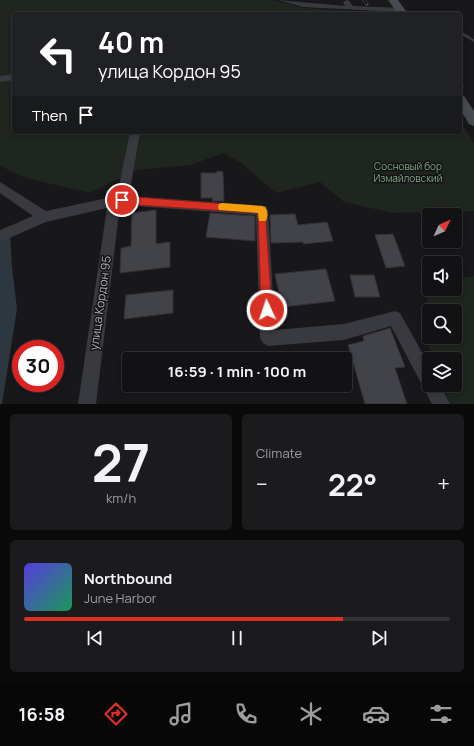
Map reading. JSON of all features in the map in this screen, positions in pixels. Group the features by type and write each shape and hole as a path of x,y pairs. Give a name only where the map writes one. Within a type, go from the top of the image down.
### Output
{"main road":[{"path":"393,0 402,12"},
{"path":"462,102 474,121"}],"street":[{"path":"281,0 303,5 402,12"},
{"path":"346,0 350,8"},
{"path":"328,12 350,8"},
{"path":"0,79 12,78"},
{"name":"улица Кордон 95","path":"87,404 118,201 135,134"},
{"path":"0,188 44,217"},
{"path":"0,236 44,217 118,201 262,210 268,338 344,332 395,318 422,368"},
{"path":"435,392 441,404"}],"lane":[{"path":"462,32 474,35"},
{"path":"462,33 474,41"}],"green space":[{"name":"Сосновый бор Измайловский","path":"0,0 272,0 304,8 374,12 12,12 12,134 462,134 462,124 474,143 474,211 462,211 462,208 422,208 422,212 393,213 344,202 320,182 276,193 241,163 223,153 191,165 136,170 90,193 26,178 0,166"},
{"path":"474,276 474,404 450,404 445,392 462,392 462,352 431,352 428,344 462,344 462,304 426,304 429,296 462,296 462,278"},
{"path":"422,314 422,325 420,319"}],"shaded area":[{"path":"10,232 17,309 2,404 0,404 0,236"}],"building":[{"path":"217,171 223,172 224,201 212,201 213,198 201,198 201,173 217,173"},
{"path":"156,210 156,244 170,242 170,267 120,273 121,248 131,246 132,213"},
{"path":"210,213 255,216 255,241 206,237"},
{"path":"295,214 298,225 327,222 333,241 303,244 303,242 271,243 270,215"},
{"path":"393,234 405,266 386,268 375,235"},
{"path":"326,269 335,301 282,307 275,274"},
{"path":"350,275 374,275 380,297 355,297"},
{"path":"173,290 173,313 124,319 126,295"},
{"path":"390,328 405,367 395,368 407,404 365,404 352,359 352,352 350,352 348,345 364,341 363,336"}],"railway":[{"path":"364,0 367,4"}],"slow traffic":[{"path":"222,207 262,210 263,218"}],"route":[{"path":"122,200 262,210 267,310"}]}
